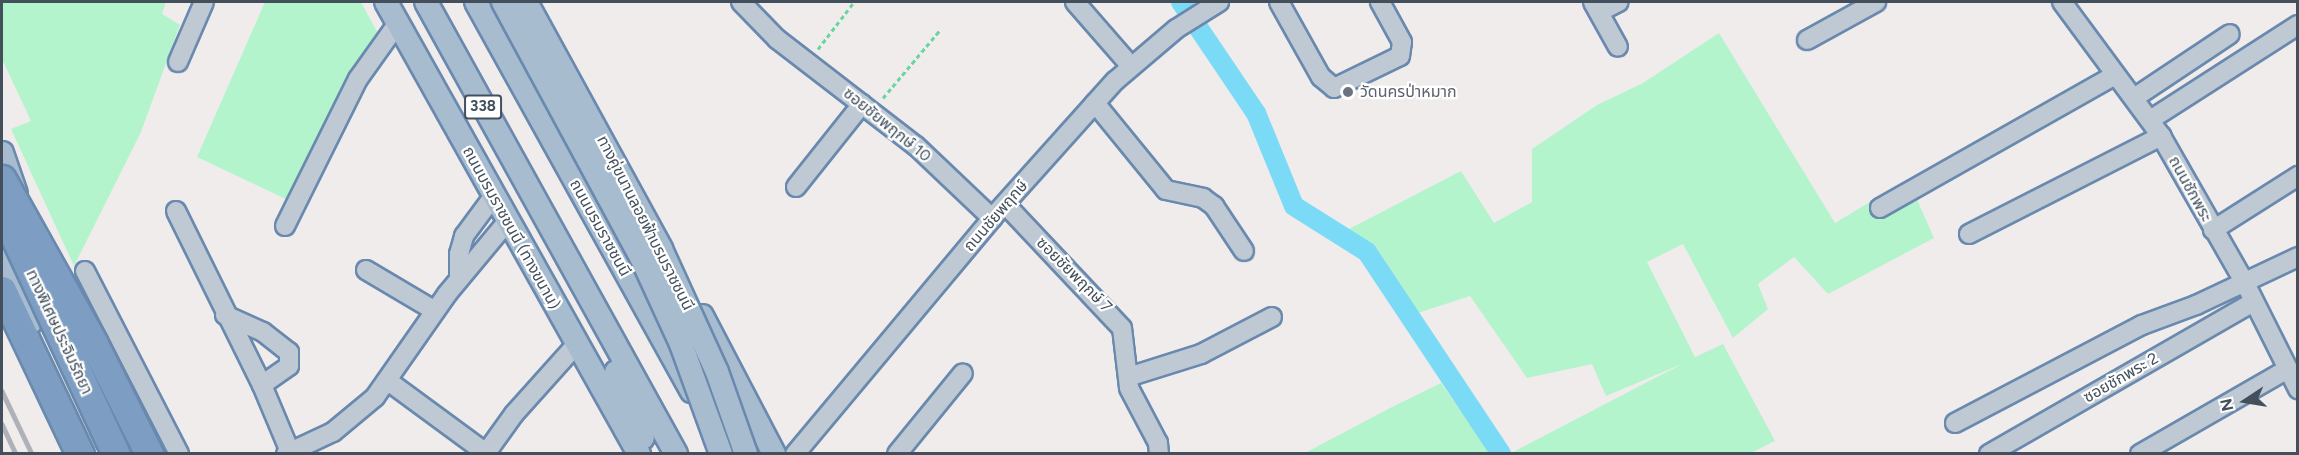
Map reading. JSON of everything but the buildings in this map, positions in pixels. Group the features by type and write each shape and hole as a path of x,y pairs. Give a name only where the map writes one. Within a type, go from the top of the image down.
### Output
{"highway":[{"path":"2,179 93,342 149,453"},
{"name":"ทางพิเศษประจิมรัถยา","path":"2,210 116,453"},
{"name":"ทางพิเศษประจิมรัถยา","path":"2,290 80,453"}],"main road":[{"name":"ถนนบรมราชชนนี (ทางขนาน)","path":"386,2 575,346 639,453"},
{"name":"338","path":"426,2 580,285 676,453"},
{"name":"ถนนบรมราชชนนี","path":"476,2 579,192 727,453"},
{"name":"ทางคู่ขนานลอยฟ้าบรมราชชนนี","path":"503,2 641,257 681,344 721,453"},
{"name":"ทางคู่ขนานลอยฟ้าบรมราชชนนี","path":"526,2 661,249 737,425 746,453"},
{"path":"536,2 774,453"},
{"path":"2,153 70,381"},
{"path":"2,193 70,381 105,453"},
{"path":"610,246 703,318"},
{"path":"2,255 92,453"},
{"path":"580,285 649,453"},
{"path":"737,425 753,453"}],"street":[{"path":"178,62 204,2"},
{"name":"ซอยชัยพฤกษ์ 10","path":"741,2 777,39 916,146 992,218"},
{"path":"1075,2 1130,65"},
{"path":"1279,2 1321,77 1334,88 1400,56 1402,42 1380,2"},
{"path":"1618,47 1596,7 1619,2"},
{"path":"1807,40 1876,2"},
{"name":"ถนนชักพระ","path":"2062,2 2161,136 2245,283 2252,303 2298,389"},
{"name":"ถนนชัยพฤกษ์","path":"806,449 992,218 1095,103 1130,65 1176,29 1211,6"},
{"path":"285,226 358,79 398,23"},
{"path":"2150,120 2298,25"},
{"path":"2134,98 2230,34"},
{"path":"1880,208 2115,75"},
{"path":"1095,103 1166,189 1203,198 1214,206 1244,251"},
{"path":"796,186 867,108"},
{"path":"1969,234 2161,136"},
{"path":"2213,230 2298,176"},
{"path":"459,279 464,236 493,197"},
{"name":"ซอยชัยพฤกษ์ 7","path":"1005,204 1114,315 1126,340 1128,377 1133,399 1150,425 1159,453"},
{"path":"176,211 225,315 262,385 289,453 333,432 375,397 459,279 507,222"},
{"path":"1955,423 2142,325 2245,283 2298,257"},
{"path":"366,270 435,311"},
{"path":"85,271 179,453"},
{"name":"ซอยชักพระ 2","path":"1989,453 2252,303"},
{"path":"225,315 263,332 289,352 289,366 262,385"},
{"path":"1128,377 1201,354 1272,317"},
{"path":"388,381 486,453 514,414 575,346"},
{"path":"2140,453 2288,369"},
{"path":"897,453 963,373"}],"path":[{"path":"808,62 854,2"},
{"path":"867,108 941,29"}],"green space":[{"path":"2,2 166,2 162,14 180,25 141,132 74,266 11,129 31,121 2,59"},
{"path":"265,2 361,2 381,39 290,201 197,157"},
{"path":"1719,33 1835,223 1908,179 1934,238 1828,294 1794,257 1758,284 1768,309 1733,338 1683,244 1647,262 1695,357 1723,344 1775,441 1751,453 1509,454 1682,364 1606,396 1592,364 1527,378 1470,296 1418,313 1377,249 1347,230 1461,171 1494,223 1532,202 1532,149 1597,105 1643,83"},
{"path":"1441,383 1490,453 1305,453 1392,407"}],"waterway":[{"path":"1181,2 1256,113 1294,206 1367,252 1501,454"}],"railway":[{"path":"2,391 32,454"},
{"path":"2,424 16,454"}],"place":[{"name":"วัดนครป่าหมาก","path":"1348,92"}]}
